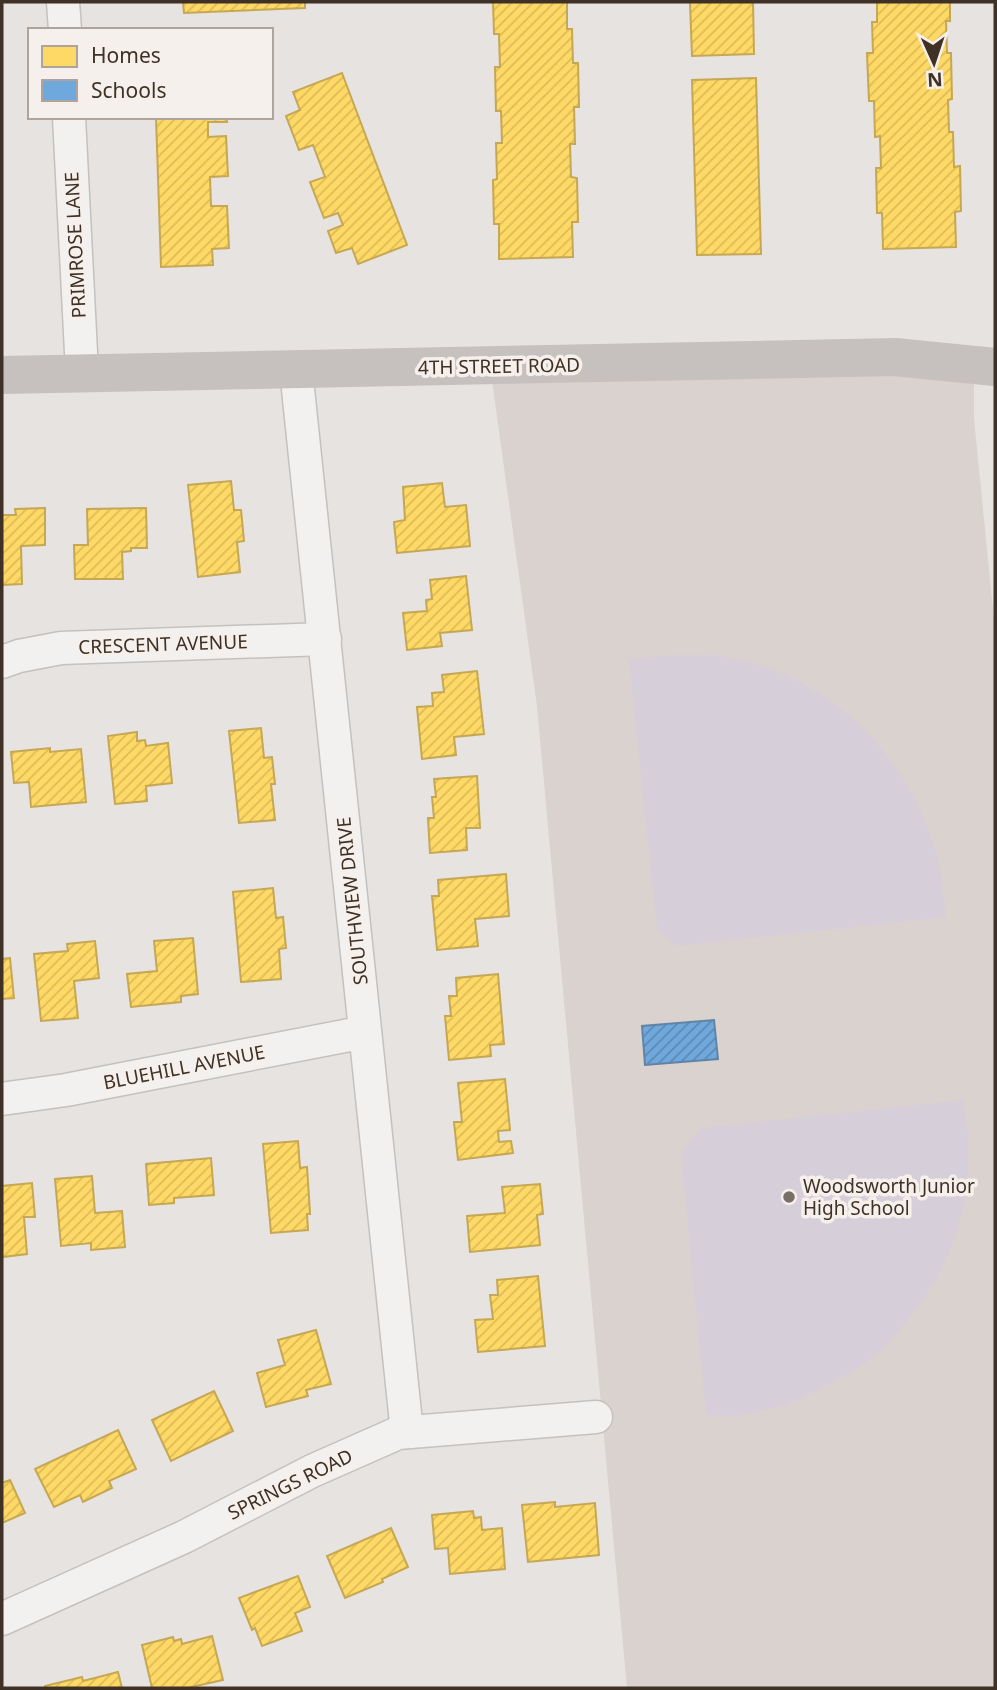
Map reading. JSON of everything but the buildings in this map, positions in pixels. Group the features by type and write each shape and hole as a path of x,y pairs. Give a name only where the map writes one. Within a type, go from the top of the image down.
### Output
{"street":[{"path":"63,2 65,28"},
{"name":"PRIMROSE LANE","path":"69,119 82,372"},
{"name":"4TH STREET ROAD","path":"2,375 895,357 995,367"},
{"name":"SOUTHVIEW DRIVE","path":"296,370 407,1432"},
{"name":"CRESCENT AVENUE","path":"2,662 61,648 325,639"},
{"name":"BLUEHILL AVENUE","path":"2,1099 66,1090 365,1032"},
{"name":"SPRINGS ROAD","path":"2,1619 184,1537 312,1471 398,1433 596,1417"}],"shaded area":[{"name":"Woodsworth Junior High School","path":"974,364 974,419 995,630 995,1688 627,1688 537,706 490,366"},
{"path":"674,655 725,657 767,668 800,682 831,701 858,724 882,750 903,779 920,810 938,862 946,917 676,946 657,928 629,659"},
{"path":"963,1100 968,1164 966,1194 960,1222 937,1277 885,1347 857,1368 786,1404 754,1413 721,1416 706,1414 681,1152 701,1128"}],"place":[{"name":"Woodsworth Junior High School","path":"789,1197"}]}
